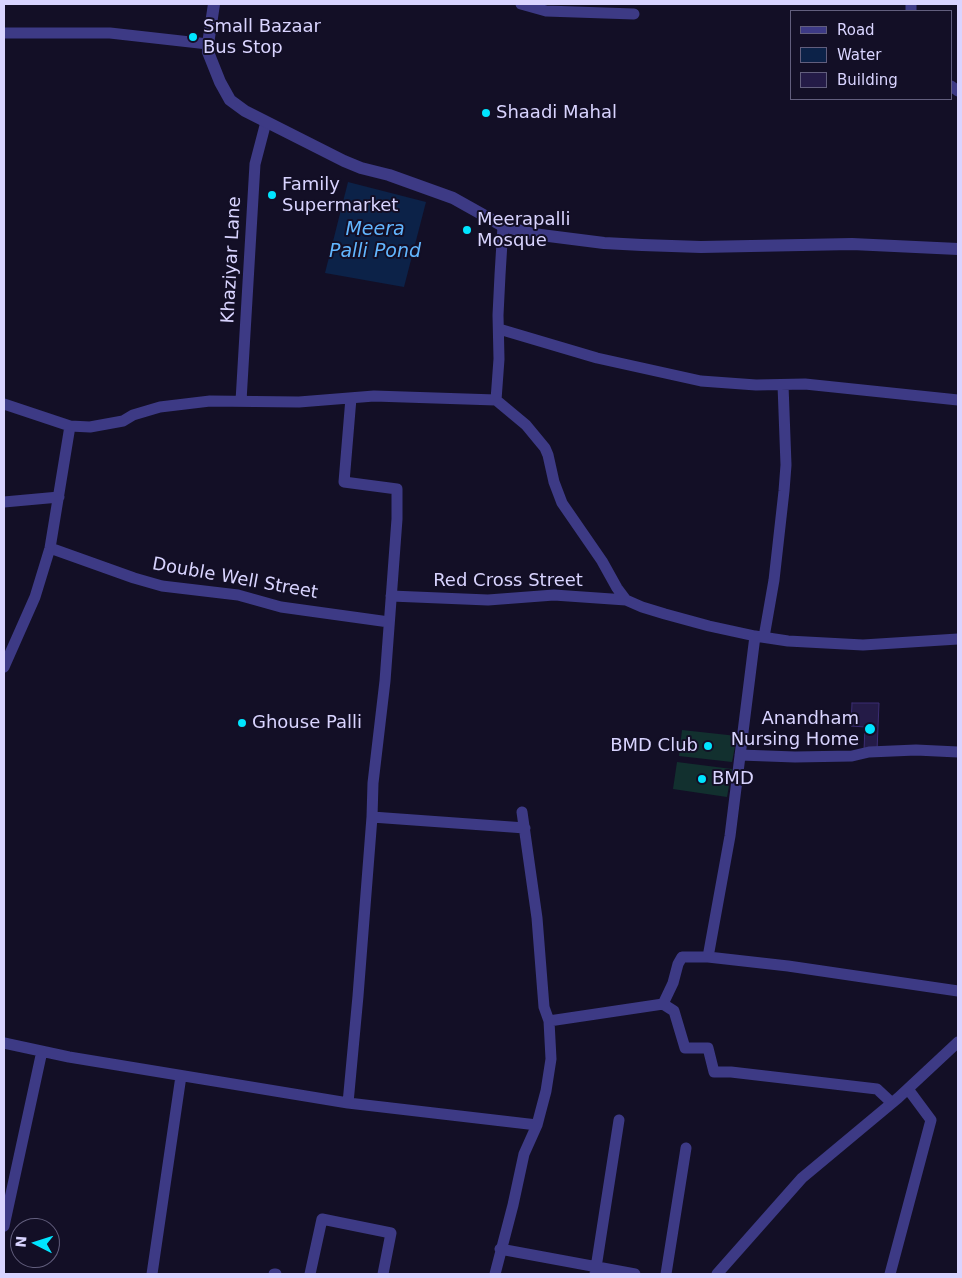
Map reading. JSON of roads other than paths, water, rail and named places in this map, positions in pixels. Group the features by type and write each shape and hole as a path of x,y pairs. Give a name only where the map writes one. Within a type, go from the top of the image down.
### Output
{"street":[{"path":"214,4 208,52 230,100 245,111 312,146 361,168 389,175 453,198 504,226 533,234 604,243 642,245 701,247 852,244 958,249"},
{"path":"521,4 546,11 634,14"},
{"path":"4,33 110,33 208,44"},
{"name":"Khaziyar Lane","path":"241,401 255,164 266,122"},
{"path":"496,400 499,359 500,276 504,226"},
{"path":"499,329 597,358 701,381 746,385 824,386 958,400"},
{"path":"708,957 730,836 740,755 759,636 774,580 786,465 783,385"},
{"path":"4,404 70,426 90,427 123,421 133,415 160,407 210,401 299,402 374,396 496,400 526,425 545,448 562,504 602,561 626,600"},
{"path":"348,1103 372,817 373,783 385,681 397,519 397,489 344,482 351,398"},
{"path":"4,668 36,597 50,548 70,426"},
{"path":"4,502 59,497"},
{"name":"Double Well Street","path":"50,548 162,586 238,594 281,607 389,622"},
{"name":"Red Cross Street","path":"391,596 488,600 554,595 626,600 664,614 759,636 818,643 863,645 958,639"},
{"path":"740,755 852,756 869,752 916,750 958,752"},
{"path":"495,1274 524,1154 537,1125 546,1091 551,1059 549,1021 544,1007 537,918 522,812"},
{"path":"372,817 525,828"},
{"path":"663,1004 682,957 708,957 788,966 958,991"},
{"path":"549,1021 663,1004 674,1011 684,1048 708,1048 714,1072 731,1072 876,1090 892,1103"},
{"path":"717,1274 802,1178 892,1103 958,1042"},
{"path":"4,1043 69,1057 348,1103 537,1125"},
{"path":"4,1226 42,1051"},
{"path":"152,1274 181,1076"},
{"path":"890,1274 931,1120 908,1089"},
{"path":"595,1270 619,1120"},
{"path":"666,1274 686,1148"},
{"path":"310,1274 322,1219 391,1233 383,1274"},
{"path":"500,1249 595,1270 635,1274"}],"water":[{"name":"Meera Palli Pond","path":"348,182 426,202 404,287 325,273"}],"place":[{"name":"Small Bazaar Bus Stop","path":"193,37"},
{"name":"Shaadi Mahal","path":"486,113"},
{"name":"Family Supermarket","path":"272,195"},
{"name":"Meerapalli Mosque","path":"467,230"},
{"name":"Ghouse Palli","path":"242,723"},
{"name":"Anandham Nursing Home","path":"870,729"},
{"name":"BMD Club","path":"708,746"},
{"name":"BMD","path":"702,779"}]}
